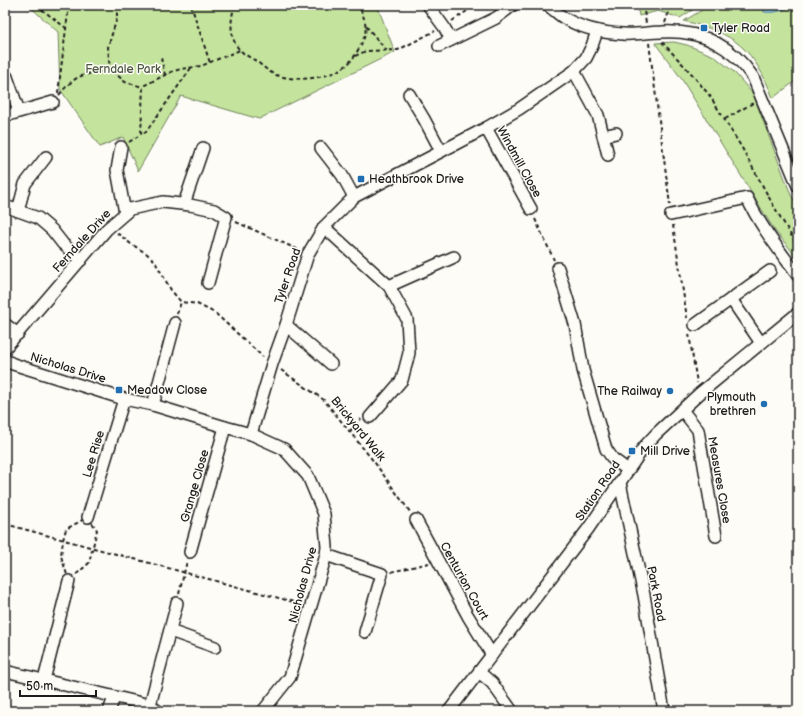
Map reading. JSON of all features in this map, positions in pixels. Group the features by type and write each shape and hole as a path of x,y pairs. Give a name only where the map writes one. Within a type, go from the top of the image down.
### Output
{"street":[{"path":"428,5 444,27 451,40"},
{"path":"439,46 496,18 513,5"},
{"path":"547,5 565,18 597,31 623,34 654,32 690,34 706,38 720,44 734,54 744,64 753,77 798,186"},
{"name":"Tyler Road","path":"251,434 308,254 324,227 354,197 486,128 518,109 574,71 586,58 597,31"},
{"path":"574,71 598,116 608,155"},
{"path":"5,74 19,111"},
{"path":"409,94 441,151"},
{"path":"5,116 53,102"},
{"name":"Windmill Close","path":"486,128 530,209"},
{"path":"603,136 616,133"},
{"path":"121,148 117,170 125,213"},
{"path":"184,204 203,148"},
{"path":"322,148 342,175 354,197"},
{"path":"18,211 25,184 46,157"},
{"path":"671,215 747,198 752,209 770,237 798,276"},
{"name":"Ferndale Drive","path":"5,348 110,227 130,209 163,202 184,204 214,210 226,218"},
{"path":"5,206 38,218 81,260"},
{"path":"208,283 226,218"},
{"path":"324,227 389,286 407,319 410,353 402,380 370,418"},
{"path":"389,286 454,257"},
{"path":"558,268 575,324 582,370 606,449 613,459 628,470"},
{"path":"695,325 770,271"},
{"path":"731,300 761,343"},
{"name":"Station Road","path":"449,711 588,529 644,447 682,410 798,313"},
{"path":"153,406 175,323"},
{"path":"5,324 18,334"},
{"path":"286,325 331,364"},
{"name":"Nicholas Drive","path":"5,360 13,364 124,399 251,434 284,449 308,476 324,514 327,547 326,555 290,677 263,711"},
{"name":"Lee Rise","path":"88,516 124,399"},
{"name":"Measures Close","path":"682,410 698,430 716,536"},
{"name":"Grange Close","path":"190,552 225,427"},
{"name":"Park Road","path":"620,484 644,595 664,711"},
{"name":"Centurion Court","path":"416,520 437,560 492,655"},
{"path":"326,555 382,574 366,632"},
{"path":"44,680 68,581"},
{"path":"5,671 154,708 177,603"},
{"path":"170,631 215,647"},
{"path":"479,672 492,683 512,711"},
{"path":"109,711 114,698"}],"path":[{"path":"36,5 66,28"},
{"path":"69,5 57,97 74,78 88,74 110,71 115,73 125,82 143,87 165,75 181,69 201,66 240,50"},
{"path":"110,71 108,48 117,18 117,5"},
{"path":"191,5 210,63"},
{"path":"235,5 231,30 240,50 267,70 288,78 298,79 313,78 335,72 343,68 355,56 362,43 366,26 365,19 358,5"},
{"path":"643,5 654,32 675,57 692,73 710,96 725,119 798,247"},
{"path":"654,32 671,5"},
{"path":"355,56 366,51 387,51 366,26"},
{"path":"161,58 165,75"},
{"path":"121,148 140,134 146,132 191,68"},
{"path":"140,134 143,87"},
{"path":"725,119 763,99"},
{"path":"530,209 558,268"},
{"path":"226,218 308,254"},
{"name":"Brickyard Walk","path":"110,227 154,260 171,290 181,302 197,304 215,313 272,364 324,400 375,463 416,520"},
{"path":"350,431 363,417 370,418"},
{"path":"88,516 97,530 89,563 68,581 61,556 62,540 66,528 88,516"},
{"path":"5,524 312,606"},
{"path":"177,603 190,552"},
{"path":"382,574 437,560"}],"green space":[{"name":"Ferndale Park","path":"28,5 377,5 395,52 259,119 181,96 138,171 123,137 100,147 60,89 58,32"},
{"path":"637,5 700,5 680,18 658,11 639,16"},
{"path":"710,5 798,5 798,79 773,98 758,67 750,55 740,46 730,38 717,31 684,21"},
{"path":"674,42 687,45 714,56 734,72 753,94 791,195 798,207 798,263 791,250 775,231 681,78 655,43"}],"water":[{"path":"764,5 793,5 779,11 764,12"}],"place":[{"name":"Tyler Road","path":"704,28"},
{"name":"Heathbrook Drive","path":"361,179"},
{"name":"Meadow Close","path":"119,390"},
{"name":"The Railway","path":"670,391"},
{"name":"Plymouth brethren","path":"764,404"},
{"name":"Mill Drive","path":"632,451"}]}
